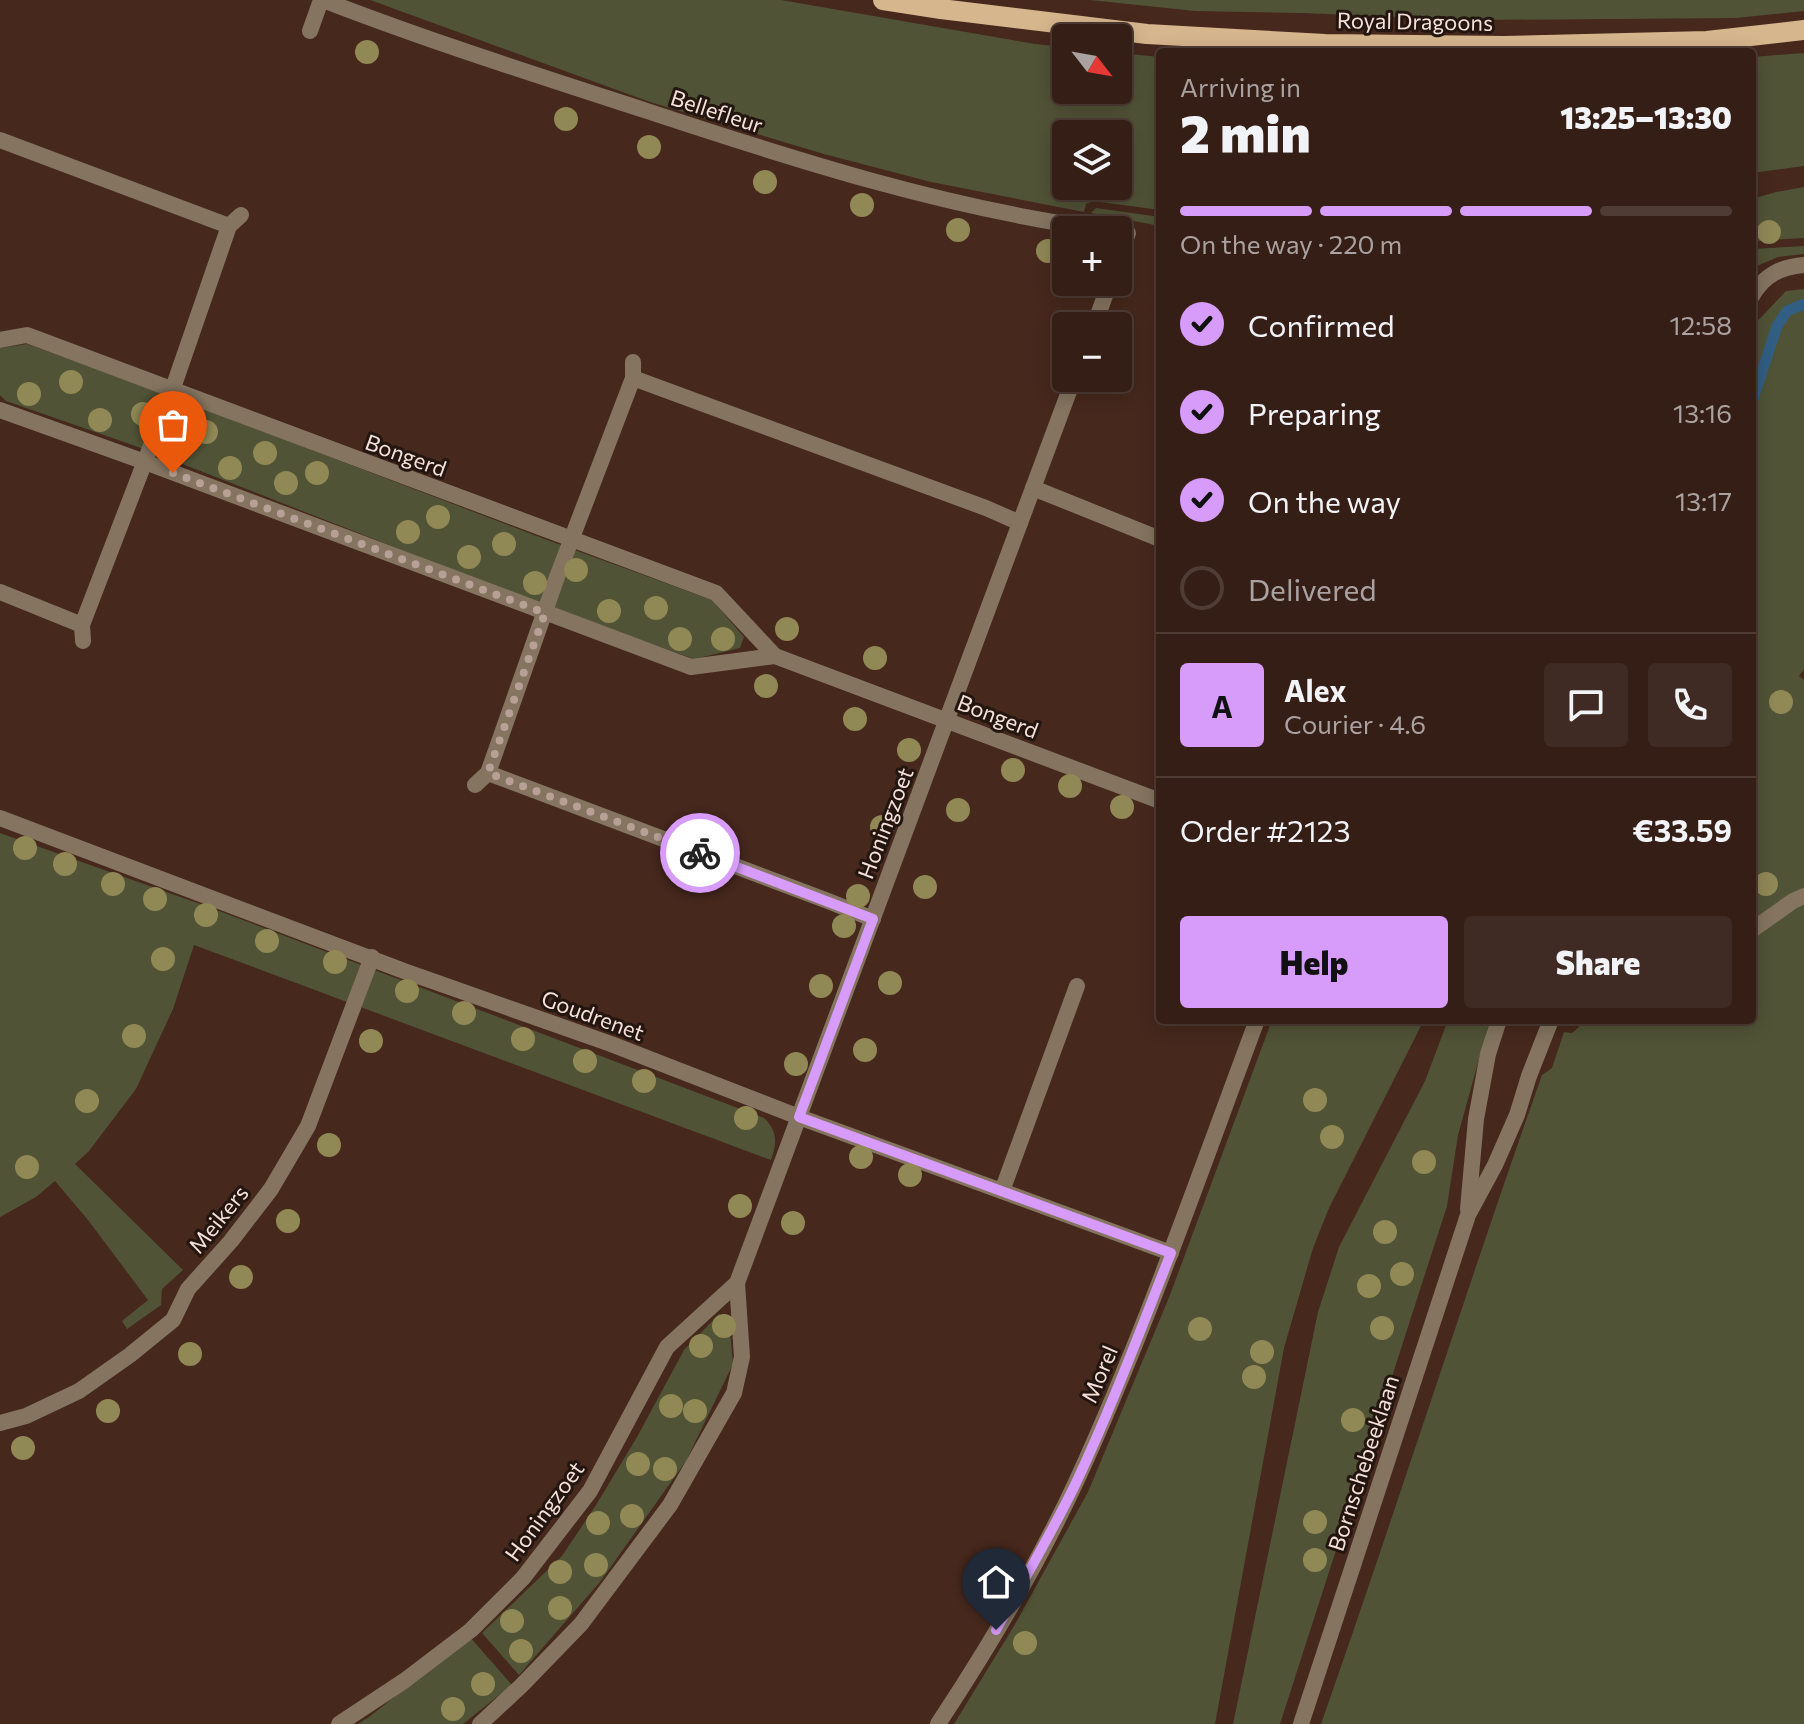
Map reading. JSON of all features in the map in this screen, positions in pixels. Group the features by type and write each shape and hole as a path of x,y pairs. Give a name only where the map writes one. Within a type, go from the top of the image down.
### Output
{"main road":[{"name":"Royal Dragoons","path":"883,0 1147,34 1325,44 1504,46 1707,41 1804,30"}],"street":[{"path":"310,31 322,0"},
{"name":"Bellefleur","path":"322,0 539,76 850,176 1012,215 1052,221"},
{"path":"0,140 235,220 83,633 0,592"},
{"path":"1756,289 1771,274 1787,266 1804,265"},
{"name":"Bongerd","path":"0,340 27,335 716,593 775,656 1156,799"},
{"path":"475,785 488,773 633,370 1020,523"},
{"name":"Honingzoet","path":"480,1724 581,1624 670,1505 734,1393 742,1357 737,1283 1069,392"},
{"name":"Bongerd","path":"0,410 691,667 775,656"},
{"path":"1033,488 1156,537"},
{"path":"488,773 873,919"},
{"name":"Goudrenet","path":"0,818 1171,1253"},
{"path":"1756,927 1804,896"},
{"name":"Meikers","path":"0,1423 26,1416 79,1391 173,1320 188,1289 231,1241 271,1189 308,1126 372,957"},
{"path":"1002,1191 1077,986"},
{"name":"Morel","path":"938,1724 1023,1583 1074,1485 1119,1385 1171,1253 1256,1024"},
{"name":"Bornschebeeklaan","path":"1468,1215 1476,1119 1488,1054 1498,1024"},
{"name":"Bornschebeeklaan","path":"1301,1724 1468,1215 1517,1115 1549,1024"},
{"name":"Honingzoet","path":"339,1724 404,1681 471,1630 523,1578 590,1491 667,1347 737,1283"}],"green space":[{"path":"370,0 781,0 1052,46 1052,104 1132,104 1132,54 1156,57 1156,209 1093,201 1086,204 1084,212 931,182 650,102"},
{"path":"1090,0 1804,0 1804,11 1736,18 1477,20 1195,11"},
{"path":"1804,53 1804,166 1756,173 1756,57"},
{"path":"1804,187 1804,238 1756,241 1756,198"},
{"path":"1096,208 1156,216 1156,225 1132,221 1132,216 1091,213"},
{"path":"1804,246 1804,254 1778,257 1756,266 1756,249"},
{"path":"1804,289 1804,669 1799,676 1804,680 1804,1724 1321,1724 1542,1075 1552,1068 1564,1032 1572,1033 1580,1024 1756,1024 1756,323 1786,291"},
{"path":"27,344 712,600 744,637 740,648 694,659 540,604 144,449 6,401 0,395 0,348"},
{"path":"0,833 206,906 764,1118 775,1138 771,1160 194,945 173,1009 136,1089 89,1151 75,1164 183,1270 162,1289 161,1305 127,1329 122,1321 148,1300 55,1181 36,1197 0,1217"},
{"path":"1271,1024 1422,1024 1329,1208 1313,1248 1284,1348 1215,1724 954,1724 1014,1626 1088,1492 1170,1295"},
{"path":"1446,1024 1489,1024 1458,1135 1447,1206 1280,1724 1233,1724 1318,1312 1339,1247 1425,1081"},
{"path":"719,1314 729,1320 733,1364 686,1461 600,1582 519,1675 482,1633 562,1556 637,1437 684,1350"},
{"path":"470,1637 512,1685 463,1724 358,1724 369,1717"}],"waterway":[{"path":"1756,390 1777,326 1787,311 1804,304"}],"way so far":[{"path":"173,473 545,613 488,773 700,853"}],"route":[{"path":"700,853 873,919 799,1117 1171,1253 1119,1385 1074,1485 996,1630"}]}
